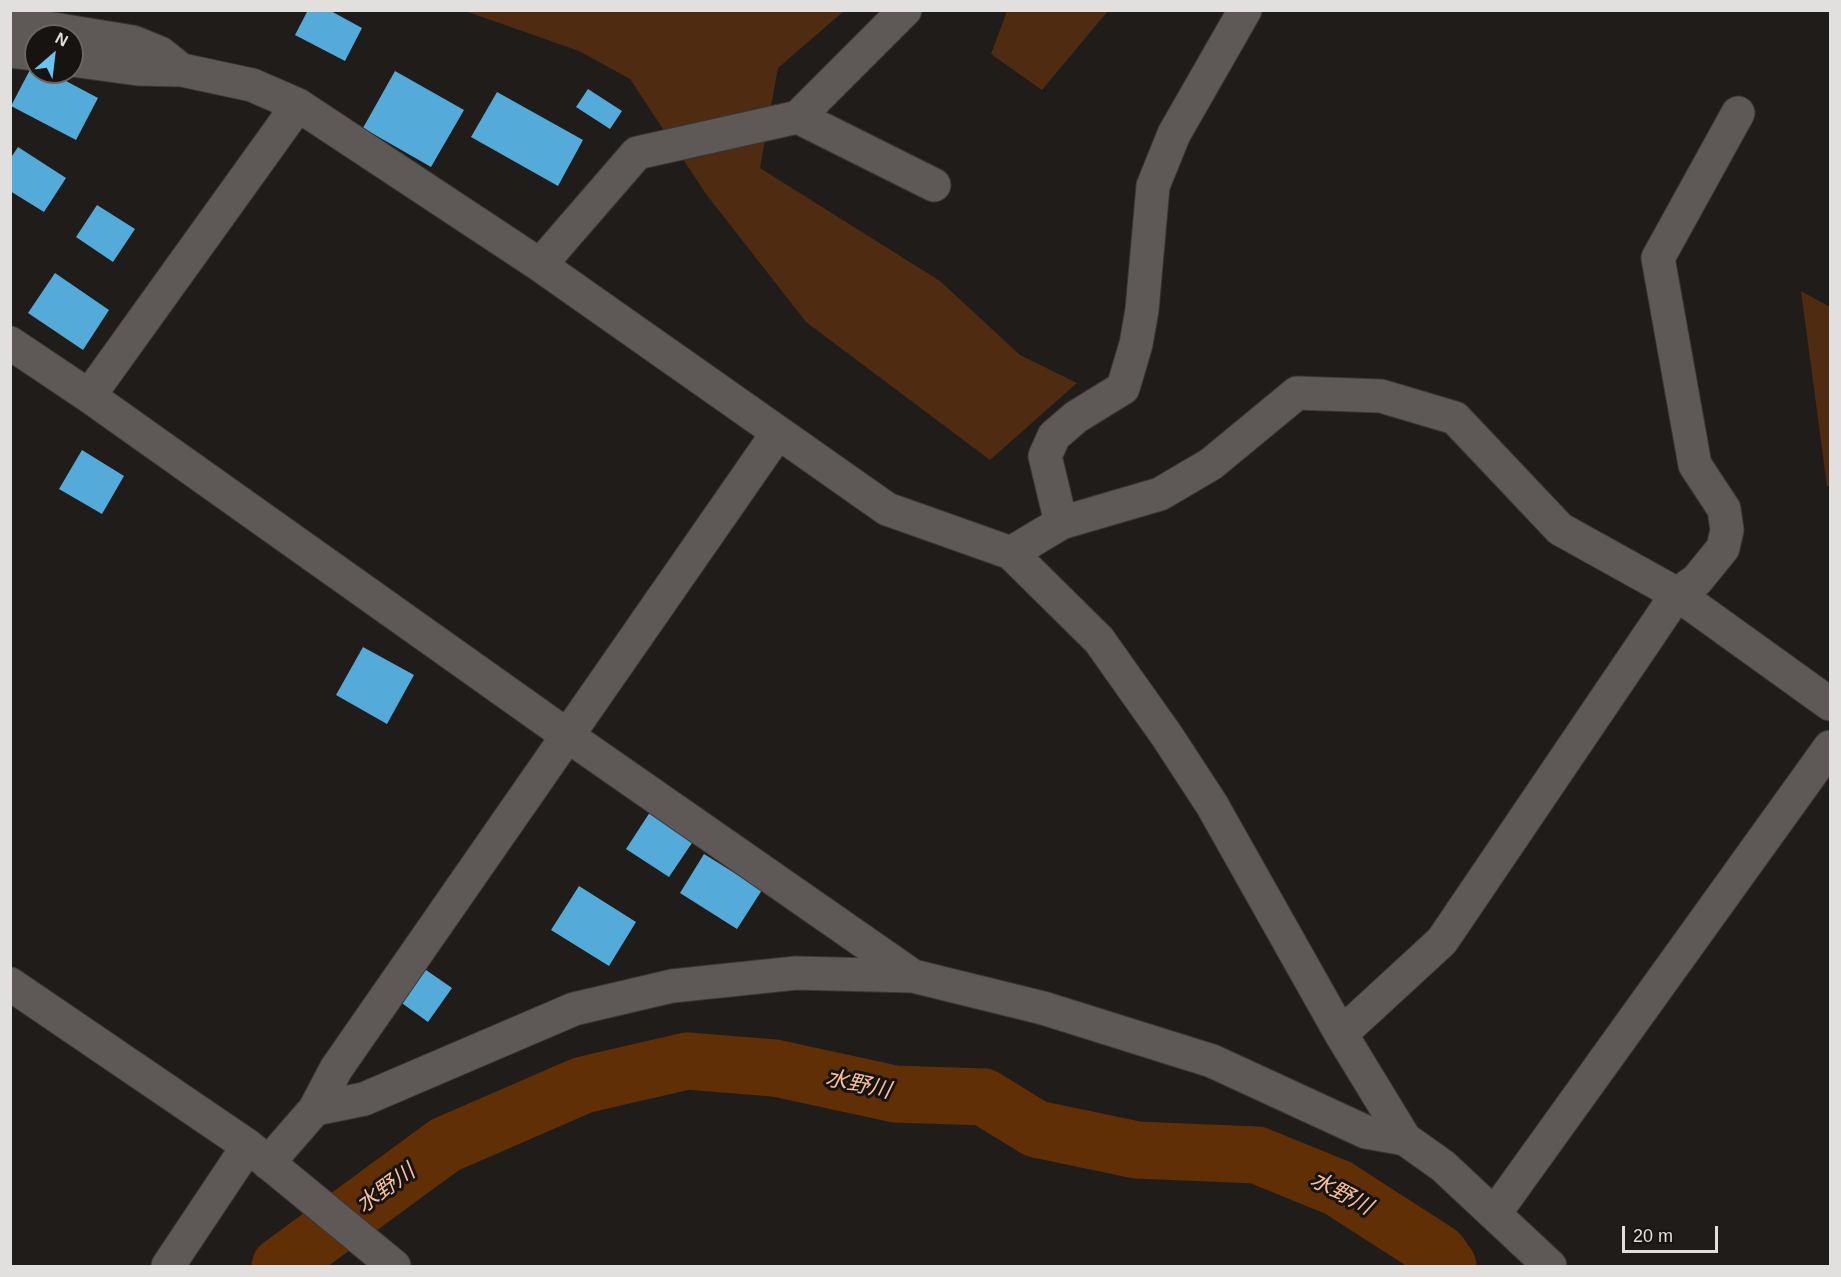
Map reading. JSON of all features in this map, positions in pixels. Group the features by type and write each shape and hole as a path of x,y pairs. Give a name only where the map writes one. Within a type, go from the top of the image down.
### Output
{"street":[{"path":"540,265 637,153 798,117 905,10"},
{"path":"1061,523 1046,456 1054,435 1076,417 1123,388 1136,344 1142,310 1153,186 1174,134 1245,10"},
{"path":"10,22 133,42 160,53 182,70"},
{"path":"84,62 138,69 182,70 252,85 298,105 540,265 777,434 887,509 1011,553 1099,640 1167,736 1212,805 1341,1034 1406,1139 1443,1166 1550,1266"},
{"path":"89,396 298,105"},
{"path":"1341,1034 1442,941 1677,594 1697,580 1724,548 1727,530 1724,509 1695,465 1658,258 1738,113"},
{"path":"798,117 934,185"},
{"path":"10,343 89,396 568,736 913,976"},
{"path":"1011,553 1061,523 1160,494 1211,464 1297,393 1382,396 1455,418 1560,529 1677,594 1830,705"},
{"path":"168,1266 315,1109 336,1069 777,434"},
{"path":"1495,1213 1830,747"},
{"path":"315,1109 364,1099 574,1009 672,986 796,973 913,976 1043,1008 1212,1061 1366,1132 1406,1139"},
{"path":"10,984 266,1160 394,1266"}],"shaded area":[{"path":"1007,10 1108,11 1042,90 991,54"},
{"path":"465,11 844,11 778,68 760,168 940,281 1020,355 1077,383 990,460 806,322 706,194 630,79 579,51"},
{"path":"1801,291 1830,307 1830,486 1827,486"}],"building":[{"path":"308,10 329,10 362,28 345,61 295,35"},
{"path":"395,71 464,110 431,167 363,128"},
{"path":"24,81 24,84 72,84 98,98 76,140 11,106"},
{"path":"588,89 622,111 610,129 576,107"},
{"path":"497,92 583,140 558,186 471,137"},
{"path":"18,147 66,178 44,212 10,191 10,159"},
{"path":"97,205 135,229 113,262 76,237"},
{"path":"55,273 109,310 83,350 28,313"},
{"path":"82,450 124,476 102,514 59,489"},
{"path":"363,647 414,675 387,724 336,695"},
{"path":"652,809 696,837 669,877 626,849"},
{"path":"704,854 762,890 737,929 680,893"},
{"path":"579,886 636,922 609,966 551,930"},
{"path":"416,963 452,988 428,1022 392,996"}],"waterway":[{"name":"水野川","path":"280,1266 445,1145 583,1085 687,1061 775,1068 895,1094 984,1097 1036,1129 1137,1150 1257,1155 1338,1188 1439,1253 1448,1266"}]}
